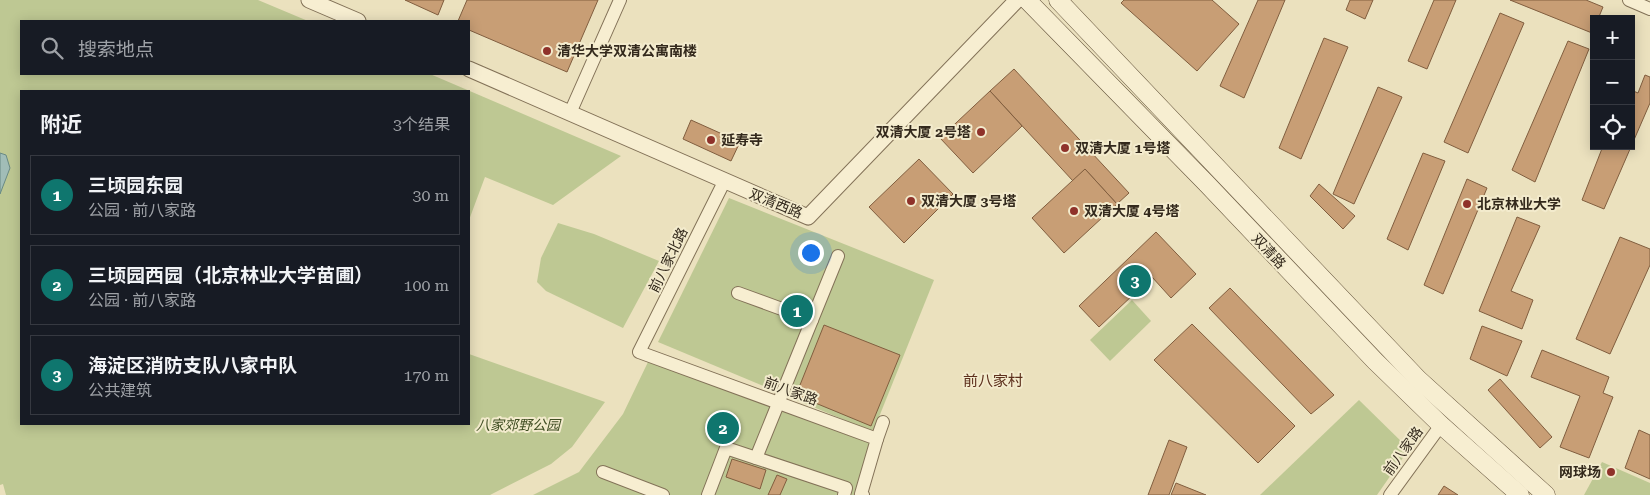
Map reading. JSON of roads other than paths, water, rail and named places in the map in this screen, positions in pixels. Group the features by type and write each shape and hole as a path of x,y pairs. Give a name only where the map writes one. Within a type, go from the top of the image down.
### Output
{"main road":[{"name":"双清路","path":"1027,0 1206,183 1320,305 1441,425 1520,495"},
{"name":"双清路","path":"1058,0 1418,379 1546,495"}],"street":[{"path":"309,0 356,20"},
{"path":"570,113 620,0"},
{"name":"双清西路","path":"470,69 724,182 808,217 1017,0"},
{"path":"1629,0 1650,9"},
{"name":"前八家北路","path":"639,352 724,182"},
{"path":"756,458 777,402 838,256"},
{"path":"738,292 812,320"},
{"name":"前八家路","path":"639,352 877,439"},
{"path":"864,495 862,494 883,422"},
{"name":"前八家路","path":"1390,495 1441,425"},
{"path":"708,495 726,448 846,488 844,495"},
{"path":"603,472 663,495"}],"water":[{"path":"0,153 6,155 10,168 0,194"}],"place":[{"name":"清华大学双清公寓南楼","path":"547,51"},
{"name":"双清大厦 2号塔","path":"981,132"},
{"name":"延寿寺","path":"711,140"},
{"name":"双清大厦 1号塔","path":"1065,148"},
{"name":"双清大厦 3号塔","path":"911,201"},
{"name":"北京林业大学","path":"1467,204"},
{"name":"双清大厦 4号塔","path":"1074,211"},
{"name":"海淀区消防支队八家中队","path":"1135,281"},
{"name":"三顷园东园","path":"797,311"},
{"name":"三顷园西园（北京林业大学苗圃）","path":"723,428"},
{"name":"网球场","path":"1611,472"}],"district":[{"name":"前八家村","path":"993,381"}],"park label":[{"name":"八家郊野公园","path":"518,425"}]}
